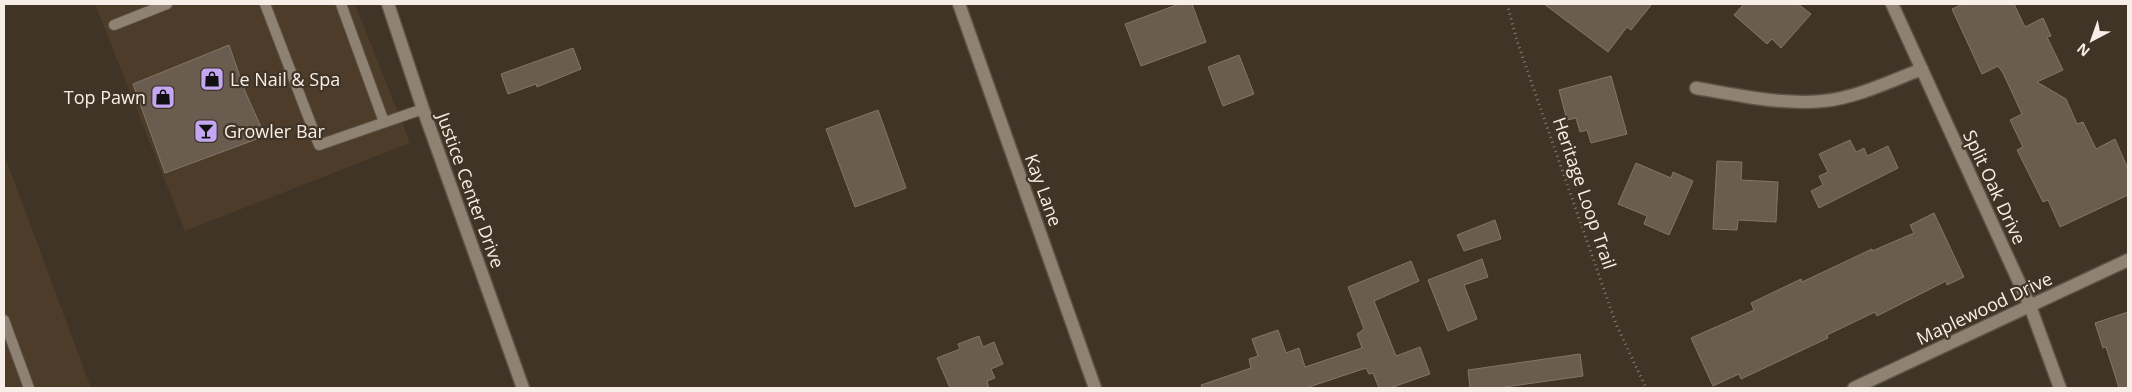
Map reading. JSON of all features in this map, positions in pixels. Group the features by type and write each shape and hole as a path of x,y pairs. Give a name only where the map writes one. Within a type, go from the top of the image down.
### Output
{"street":[{"name":"Justice Center Drive","path":"388,4 423,109 523,388"},
{"name":"Kay Lane","path":"959,4 1095,388"},
{"name":"Split Oak Drive","path":"1892,4 2030,306 2060,388"},
{"path":"1696,88 1761,100 1824,101 1867,89 1922,69"},
{"name":"Maplewood Drive","path":"1854,388 2128,260"}],"lane":[{"path":"114,25 167,4"},
{"path":"265,4 319,145 423,109"},
{"path":"341,4 384,122"},
{"path":"4,320 29,388"}],"path":[{"name":"Heritage Loop Trail","path":"1507,4 1517,41 1616,324 1646,388"}],"shaded area":[{"path":"95,4 355,4 410,143 185,231"},
{"path":"4,154 91,388 4,388"}],"building":[{"path":"1179,4 1192,4 1206,42 1141,66 1125,24"},
{"path":"1544,4 1652,4 1631,30 1627,27 1608,52"},
{"path":"1744,4 1798,4 1811,14 1781,48 1772,39 1767,44 1734,15"},
{"path":"1963,4 2014,4 2025,27 2043,18 2051,36 2047,37 2063,70 2037,82 2066,99 2077,124 2083,122 2096,149 2115,139 2128,169 2128,195 2060,227 2048,200 2043,202 2017,150 2023,147 2010,120 2022,114 2003,73 1998,66 1982,74 1952,9"},
{"path":"229,45 245,91 265,136 165,173 133,84"},
{"path":"573,48 581,69 537,87 536,84 508,94 501,74"},
{"path":"1239,55 1254,94 1223,106 1208,67"},
{"path":"1611,76 1627,134 1591,143 1587,130 1580,132 1576,118 1567,120 1559,90"},
{"path":"878,110 906,188 855,207 826,129"},
{"path":"1850,140 1856,152 1864,148 1867,156 1888,146 1898,168 1819,208 1811,191 1823,185 1819,176 1828,172 1819,154"},
{"path":"1717,161 1742,162 1741,180 1778,182 1776,222 1738,220 1737,230 1713,229"},
{"path":"1636,163 1671,178 1673,172 1693,181 1669,235 1644,224 1647,216 1618,204"},
{"path":"1934,213 1964,277 1947,285 1946,281 1877,316 1875,312 1827,335 1828,338 1741,379 1739,374 1713,386 1691,338 1754,310 1751,303 1801,279 1802,282 1872,249 1872,251 1914,233 1910,225"},
{"path":"1495,220 1501,239 1464,251 1457,235"},
{"path":"1482,259 1488,277 1464,285 1477,319 1448,331 1428,280"},
{"path":"1411,261 1419,281 1374,301 1396,356 1420,347 1430,374 1390,388 1379,388 1373,373 1369,374 1366,368 1306,388 1202,388 1201,385 1251,368 1249,359 1258,356 1252,339 1278,330 1286,353 1299,348 1305,367 1362,348 1357,334 1364,329 1348,287"},
{"path":"2128,312 2128,388 2119,388 2106,347 2103,348 2095,323"},
{"path":"979,336 983,347 994,342 1003,364 991,369 995,378 987,381 989,388 950,388 937,358 960,349 958,344"},
{"path":"1580,354 1583,376 1498,388 1470,388 1468,370"}],"place":[{"name":"Le Nail & Spa","path":"212,79"},
{"name":"Top Pawn","path":"163,97"},
{"name":"Growler Bar","path":"206,131"}]}
